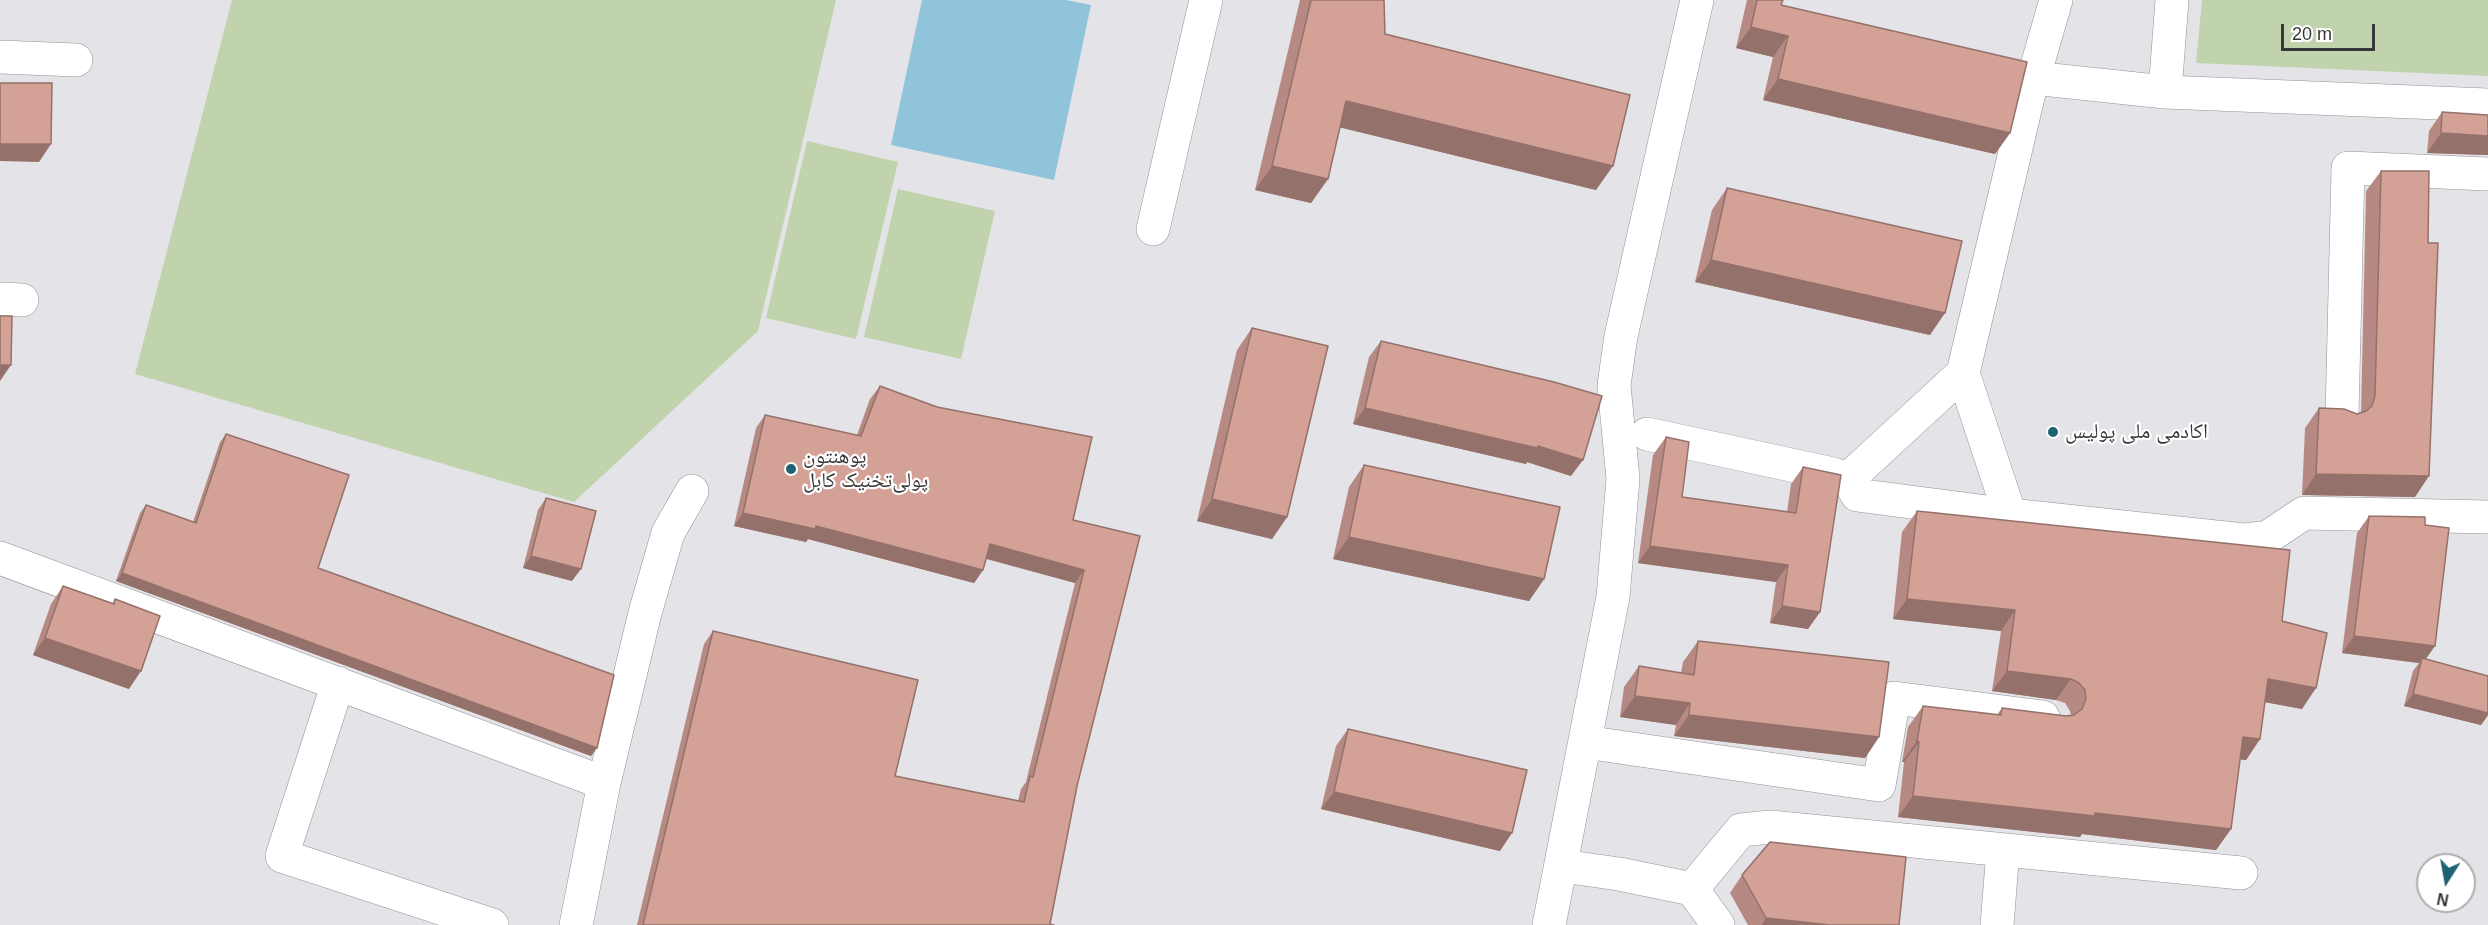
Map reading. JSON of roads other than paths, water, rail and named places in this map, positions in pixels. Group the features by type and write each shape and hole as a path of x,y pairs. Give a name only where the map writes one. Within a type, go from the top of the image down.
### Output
{"street":[{"path":"1153,230 1206,0"},
{"path":"1549,925 1613,597 1623,478 1615,375 1643,233 1697,0"},
{"path":"2010,515 1963,373 2033,78 2056,0"},
{"path":"2165,92 2172,0"},
{"path":"0,57 76,60"},
{"path":"2033,78 2165,92 2488,105"},
{"path":"2342,416 2348,168 2488,174"},
{"path":"1848,478 1963,373"},
{"path":"1647,434 1848,478 1857,495 2010,515 2244,540 2268,537 2304,513 2488,517"},
{"path":"576,925 604,783 645,613 668,533 692,491"},
{"path":"0,558 604,783"},
{"path":"338,683 282,856 492,925"},
{"path":"1586,742 1879,785 1894,698 2053,718"},
{"path":"1692,888 1741,830 1770,827 2241,873"},
{"path":"1997,925 2003,850"},
{"path":"1562,866 1692,888 1718,925"}],"water":[{"path":"922,0 1066,0 1091,5 1054,180 891,145"}],"place":[{"name":"اکادمی ملی پولیس","path":"2053,432"},
{"name":"پوهنتون پولی‌تخنیک کابل","path":"791,469"}]}
